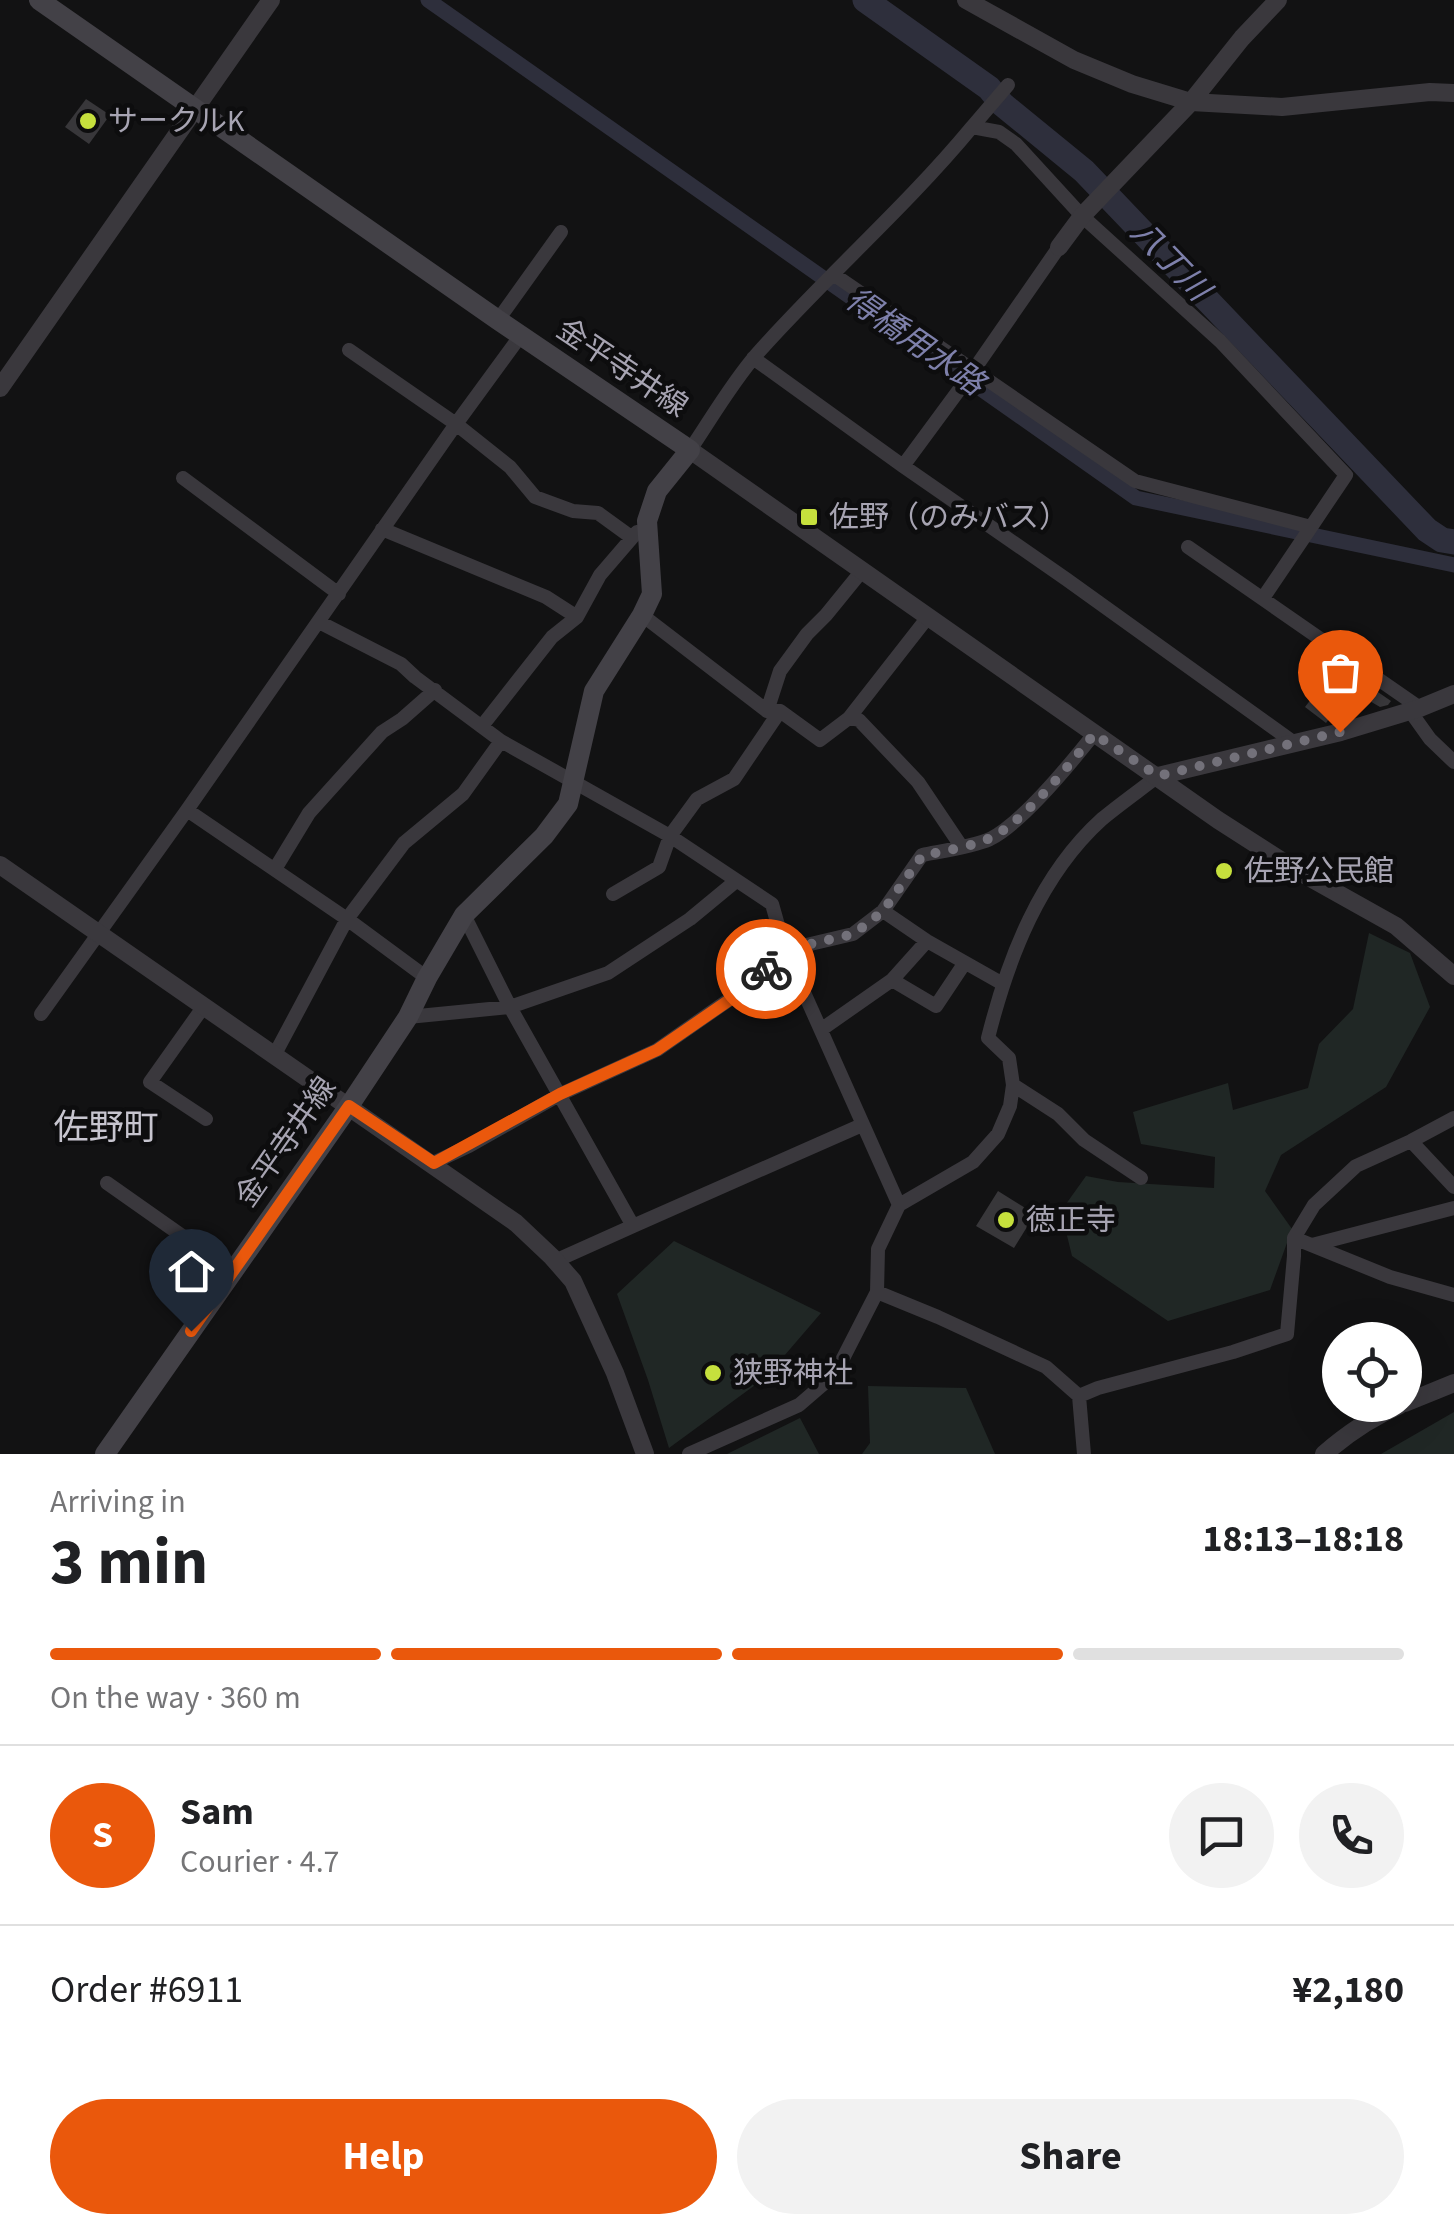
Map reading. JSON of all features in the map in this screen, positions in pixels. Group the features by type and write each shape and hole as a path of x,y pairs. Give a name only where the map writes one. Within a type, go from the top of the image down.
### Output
{"main road":[{"name":"金平寺井線","path":"39,0 690,450 658,491 647,521 652,594 594,690 568,804 544,836 464,915 408,1017 349,1106 105,1454"}],"street":[{"path":"0,388 271,0"},
{"path":"966,0 1074,60 1191,102 1282,107 1430,92 1454,94"},
{"path":"903,466 1082,216 1191,102 1278,0"},
{"path":"1008,85 940,166 754,358 690,450 1218,820 1296,870 1396,926 1454,976"},
{"path":"972,127 999,132 1016,144 1082,216 1208,329 1346,475 1263,598"},
{"path":"498,320 561,232"},
{"path":"829,279 969,376 1134,481 1311,527"},
{"path":"40,1014 521,335"},
{"path":"348,350 456,424 510,467 534,497 572,511 598,513 631,537"},
{"path":"754,358 1293,742"},
{"path":"184,478 339,594"},
{"path":"482,726 552,637 577,616 600,575 647,521"},
{"path":"382,529 546,597 577,616"},
{"path":"1188,546 1415,710 1430,739 1454,762"},
{"path":"613,894 659,866 670,836 697,799 734,779 774,711 780,671 861,572"},
{"path":"642,615 820,740 849,718 928,617"},
{"path":"320,622 402,664 501,741 670,836 772,904 785,950 900,1205"},
{"path":"275,868 309,813 354,762 382,732 435,690"},
{"path":"689,1454 799,1405 834,1374 877,1292 878,1249 900,1205 972,1162 998,1134 1010,1106 1012,1085 1009,1058 988,1038 1002,984 1032,914 1059,867 1102,820 1158,776 1340,732 1454,694"},
{"path":"849,718 859,720 918,782 961,846"},
{"path":"434,1163 560,1094 657,1050 744,990 785,950 854,934 883,911 922,856 989,839 1008,826 1094,734"},
{"path":"275,1054 348,918 404,843 463,794 501,741"},
{"path":"187,810 348,918 427,978"},
{"path":"0,865 516,1222 572,1282 615,1373 645,1454"},
{"path":"408,1017 510,1007 608,973 690,919 736,880"},
{"path":"883,911 1002,984"},
{"path":"464,915 510,1007 633,1226"},
{"path":"822,1029 892,980 927,941"},
{"path":"892,980 936,1006 964,964"},
{"path":"204,1006 150,1082 206,1119"},
{"path":"1012,1085 1058,1114 1084,1140 1141,1178"},
{"path":"1079,1396 1286,1334 1294,1238 1314,1205 1356,1166 1412,1142 1454,1118"},
{"path":"555,1261 862,1125"},
{"path":"1412,1142 1454,1187"},
{"path":"107,1183 232,1270"},
{"path":"1311,1246 1454,1208"},
{"path":"1294,1238 1390,1277 1454,1295"},
{"path":"877,1292 1046,1367 1079,1396 1084,1454"},
{"path":"1422,1396 1454,1383"},
{"path":"1324,1454 1367,1422"}],"shaded area":[{"path":"1369,933 1410,953 1430,1007 1386,1087 1281,1155 1265,1191 1292,1229 1270,1290 1168,1321 1072,1256 1061,1211 1086,1176 1214,1188 1215,1157 1141,1144 1133,1112 1228,1083 1233,1110 1308,1088 1319,1044 1353,1009"},
{"path":"674,1241 821,1313 766,1377 669,1448 617,1294"},
{"path":"868,1386 966,1388 995,1454 862,1454 870,1443"},
{"path":"1454,1412 1454,1454 1381,1454"},
{"path":"800,1418 819,1454 727,1454"}],"building":[{"name":"サークルK","path":"86,99 110,115 89,144 65,127"},
{"path":"1321,686 1343,701 1326,723 1305,707"},
{"path":"1375,690 1391,701 1388,705 1380,707 1368,700"},
{"name":"徳正寺","path":"998,1191 1035,1214 1014,1248 976,1226"}],"waterway":[{"name":"得橋用水路","path":"428,0 1136,498 1454,565"},
{"name":"八丁川","path":"865,0 989,88 1002,104 1084,171 1427,530 1442,540 1454,542"}],"way so far":[{"path":"766,969 785,950 854,934 883,911 922,856 989,839 1008,826 1094,734 1158,776 1340,732"}],"place":[{"name":"サークルK","path":"88,121"},
{"name":"佐野（のみバス）","path":"809,517"},
{"name":"佐野公民館","path":"1224,871"},
{"name":"徳正寺","path":"1006,1220"},
{"name":"狭野神社","path":"713,1373"}],"district":[{"name":"佐野町","path":"106,1128"}],"route":[{"path":"191,1331 349,1106 434,1163 560,1094 657,1050 744,990 766,969"}]}
